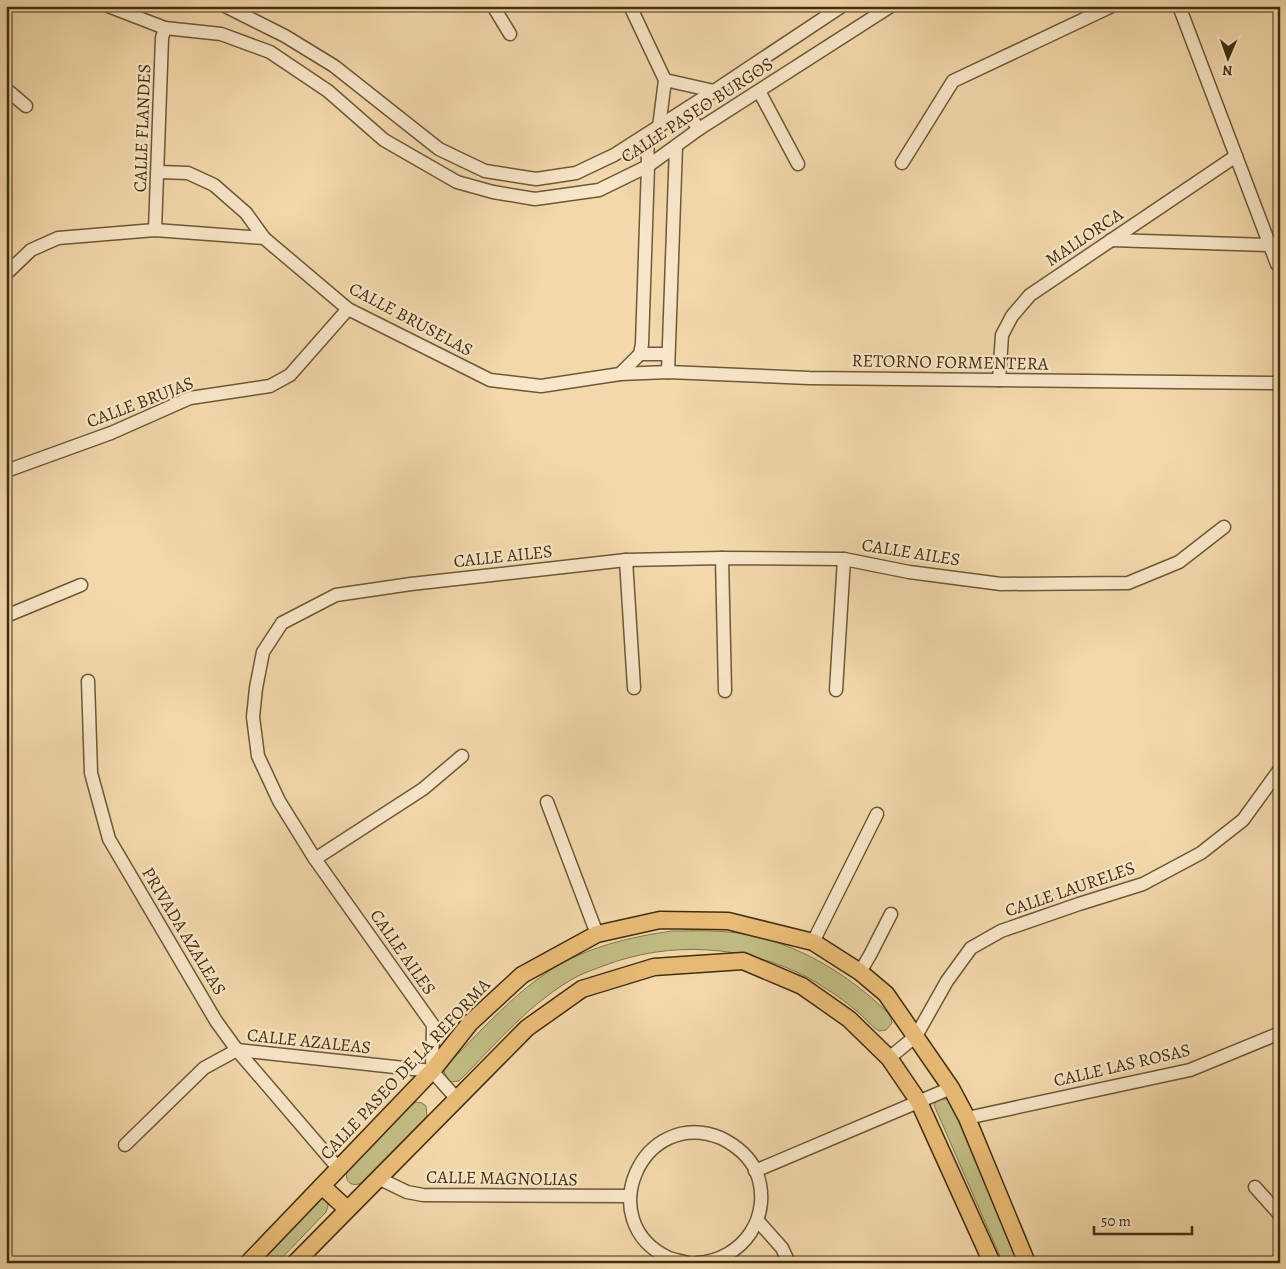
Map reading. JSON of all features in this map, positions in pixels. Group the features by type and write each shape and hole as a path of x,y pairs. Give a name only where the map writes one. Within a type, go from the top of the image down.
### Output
{"main road":[{"name":"CALLE PASEO DE LA REFORMA","path":"248,1263 432,1071 470,1023 522,975 597,934 660,920 728,920 813,942 860,972 886,994 951,1088 967,1118 1027,1263"},
{"path":"295,1263 526,1028 582,989 654,967 743,961 802,986 849,1019 889,1058 919,1102 992,1263"},
{"path":"322,1186 347,1209"}],"street":[{"name":"CALLE PASEO BURGOS","path":"108,6 165,28 221,34 270,52 328,91 384,140 457,182 493,192 535,199 599,190 648,166 699,129 891,6"},
{"name":"CALLE PASEO BURGOS","path":"224,6 285,36 334,66 439,150 485,171 536,179 576,174 614,155 842,6"},
{"path":"493,6 510,34"},
{"path":"630,6 665,80 658,127"},
{"path":"902,163 953,81 1112,6"},
{"path":"1179,6 1268,245 1277,264"},
{"name":"CALLE FLANDES","path":"155,230 162,38 165,28"},
{"path":"665,80 714,91"},
{"path":"6,90 26,106"},
{"path":"759,91 798,164"},
{"path":"685,110 699,129"},
{"path":"620,374 640,354 642,344 648,166 646,135"},
{"path":"668,372 676,146"},
{"name":"MALLORCA","path":"999,380 1002,335 1012,316 1030,295 1236,156"},
{"name":"CALLE BRUSELAS","path":"158,172 188,173 214,185 246,213 264,238 348,309 490,380 541,386 620,374"},
{"path":"6,274 31,250 58,238 155,230 264,238"},
{"path":"1111,240 1268,245"},
{"name":"CALLE BRUJAS","path":"6,471 111,433 190,398 270,386 290,375 348,309"},
{"path":"640,354 668,354"},
{"name":"RETORNO FORMENTERA","path":"620,374 668,372 809,378 1280,383"},
{"name":"CALLE AILES","path":"432,1071 433,1025 315,859 279,801 258,756 253,718 256,688 263,652 282,623 336,595 411,584 626,560 722,558 844,559 909,572 1001,584 1128,583 1179,562 1224,527"},
{"path":"722,558 725,691"},
{"path":"836,690 844,559"},
{"path":"626,560 634,688"},
{"path":"6,616 81,585"},
{"name":"PRIVADA AZALEAS","path":"88,681 90,773 109,839 216,1021 237,1050"},
{"path":"315,859 423,789 462,756"},
{"name":"CALLE LAURELES","path":"889,1058 916,1036 947,981 971,948 1001,931 1143,884 1201,853 1243,820 1280,769"},
{"path":"547,802 597,934"},
{"path":"813,942 877,814"},
{"path":"860,972 891,914"},
{"name":"CALLE LAS ROSAS","path":"967,1118 1190,1070 1280,1033"},
{"path":"125,1145 204,1068 237,1050"},
{"name":"CALLE AZALEAS","path":"237,1050 432,1071"},
{"name":"CALLE AZALEAS","path":"237,1050 338,1169"},
{"path":"432,1071 457,1099"},
{"path":"755,1171 951,1088"},
{"path":"688,1263 670,1258 653,1248 640,1234 632,1216 630,1196 633,1177 642,1160 656,1146 673,1137 692,1133 711,1134 730,1142 745,1154 755,1171 761,1190 758,1222 743,1243 727,1255 709,1262 697,1263"},
{"name":"CALLE MAGNOLIAS","path":"378,1178 407,1192 423,1195 630,1196"},
{"path":"1255,1186 1280,1214"},
{"path":"758,1222 782,1248 789,1263"}],"shaded area":[{"path":"672,931 737,933 779,943 799,951 855,984 887,1012 892,1023 886,1030 879,1031 847,1003 809,978 785,967 760,959 708,950 655,952 603,966 578,976 561,986 529,1010 459,1081 450,1082 444,1072 445,1067 521,992 549,971 593,949 640,936"},
{"path":"953,1098 1023,1263 1003,1263 934,1105 937,1100"},
{"path":"416,1102 426,1106 427,1116 361,1183 351,1184 347,1180 348,1170"},
{"path":"312,1197 323,1197 325,1199 328,1204 326,1212 277,1263 249,1263"}]}
